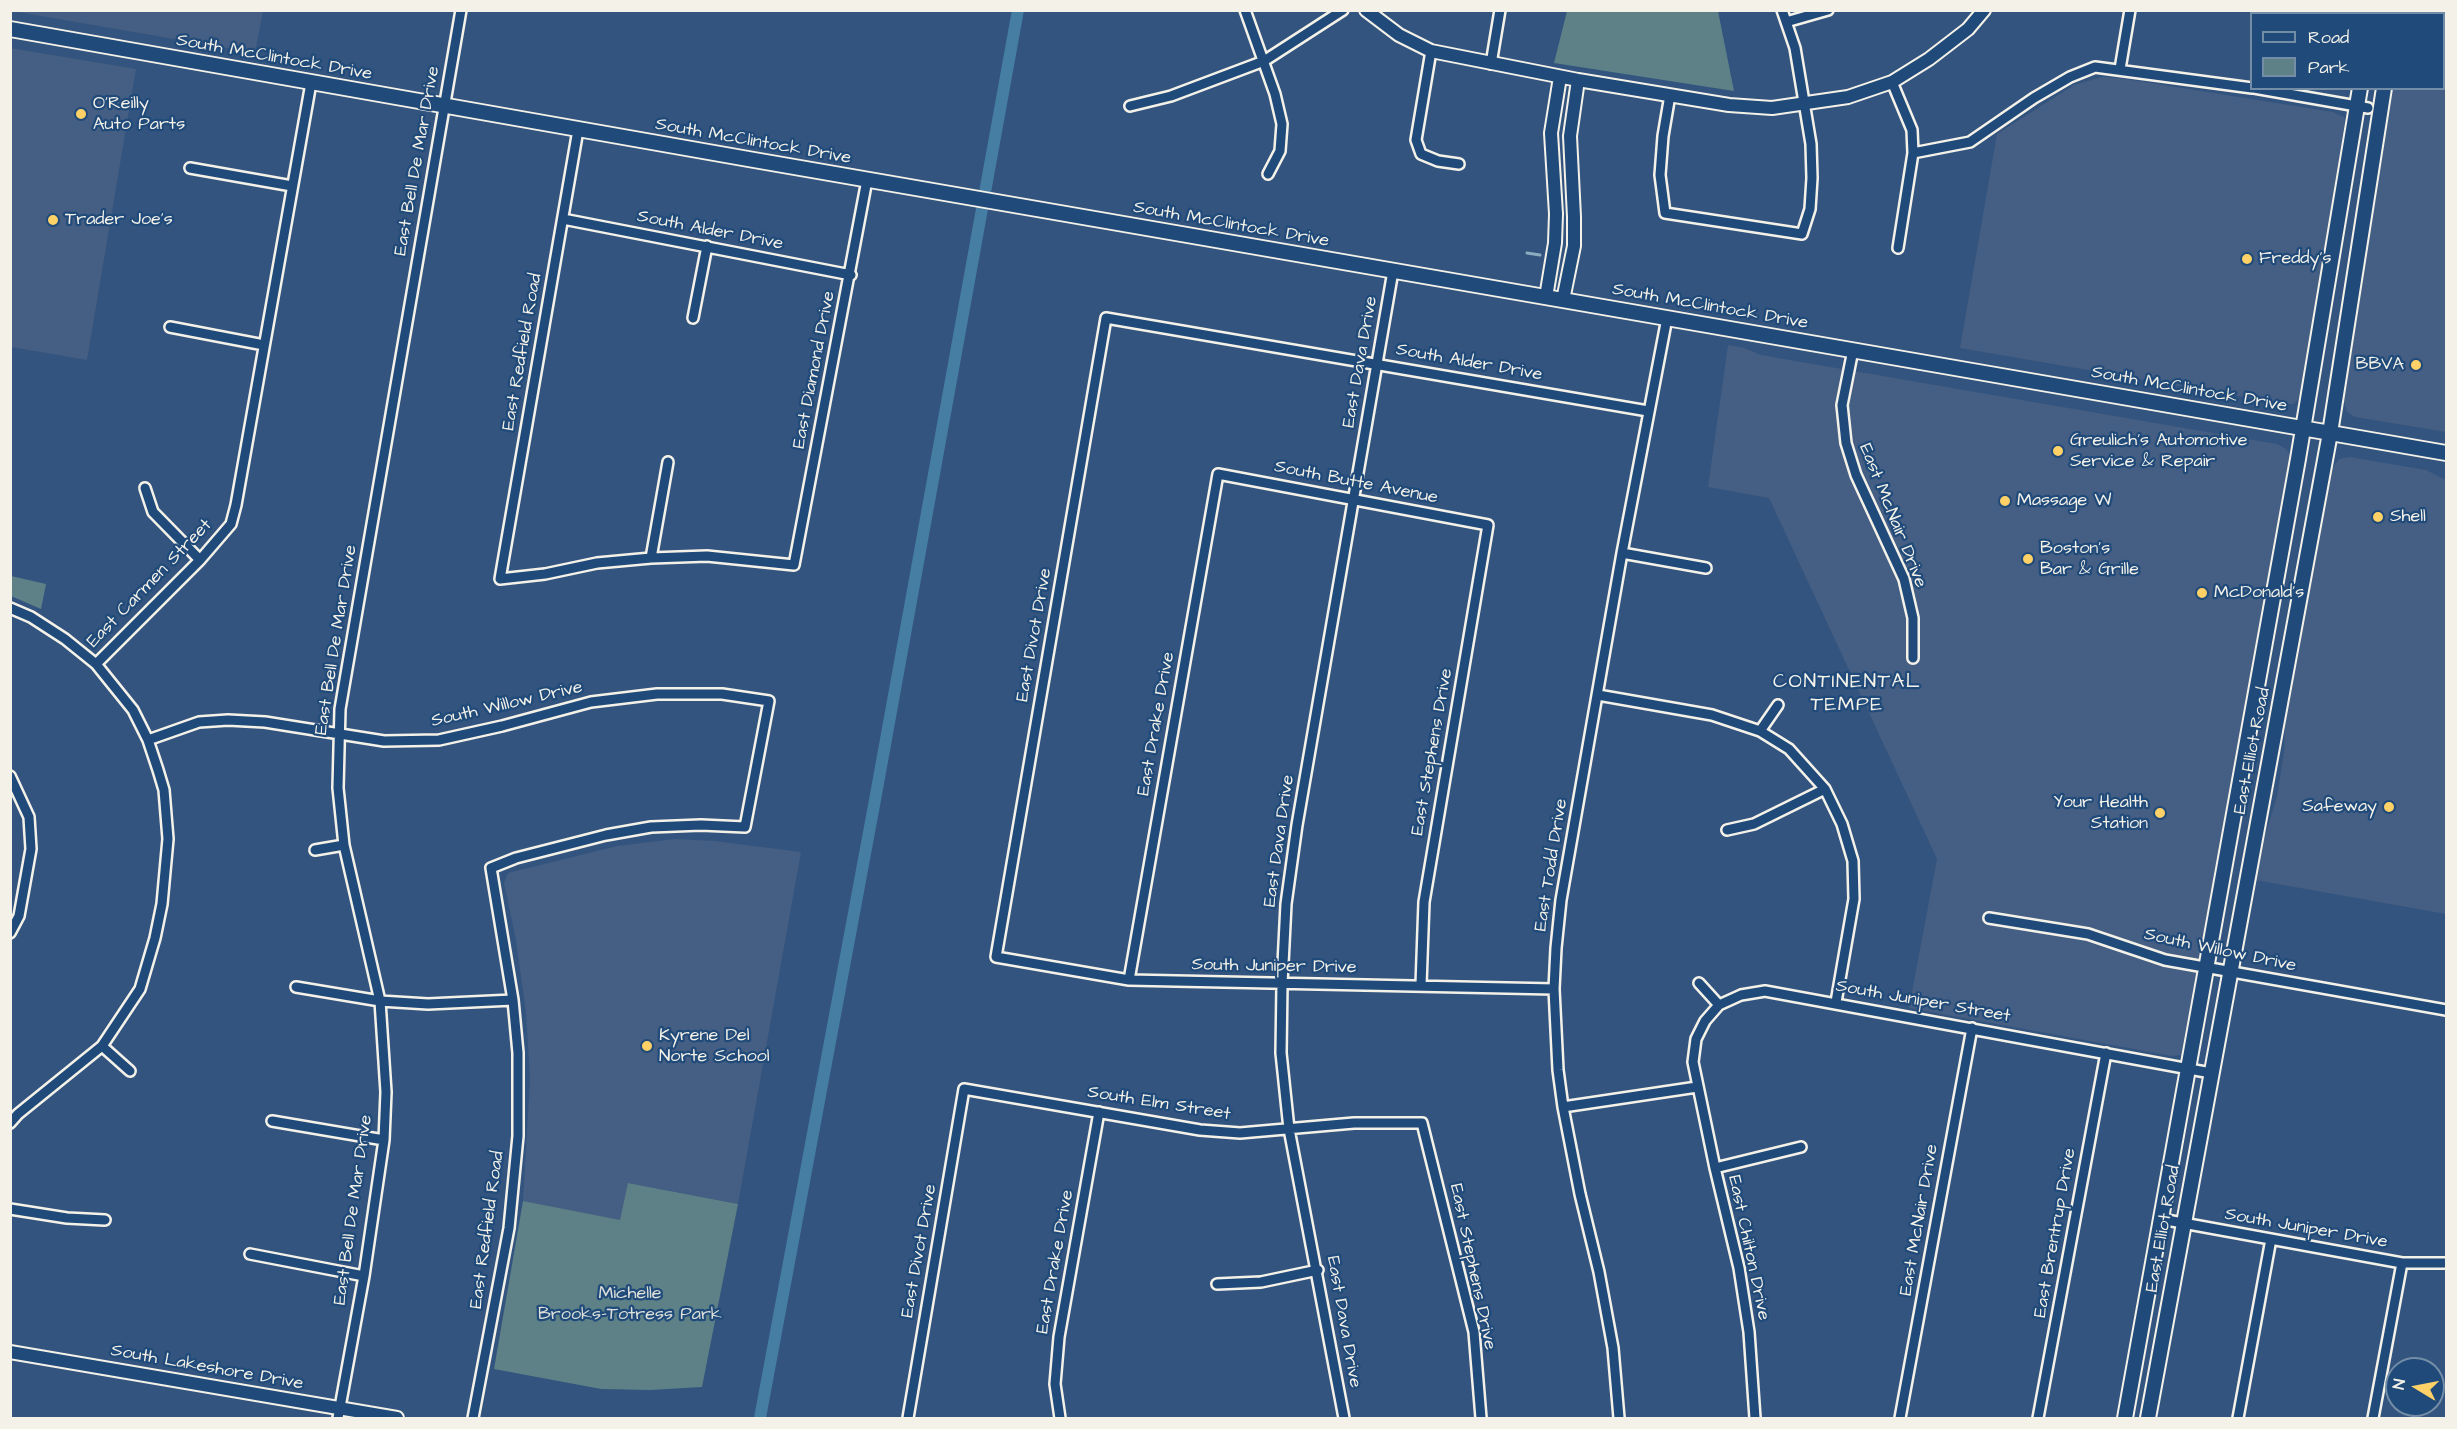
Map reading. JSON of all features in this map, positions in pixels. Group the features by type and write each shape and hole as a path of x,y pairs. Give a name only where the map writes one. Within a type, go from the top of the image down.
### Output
{"main road":[{"name":"South McClintock Drive","path":"10,29 578,130 2446,453"},
{"name":"East Elliot Road","path":"2125,1419 2363,107 2360,90"},
{"name":"East Elliot Road","path":"2148,1419 2330,433 2384,90"},
{"path":"2247,749 2274,737"}],"street":[{"name":"East Bell De Mar Drive","path":"339,1414 364,1276 384,1140 386,1092 380,1001 344,845 338,788 340,709 461,10"},
{"path":"1245,10 1275,94 1282,124 1280,151 1268,174"},
{"path":"1130,106 1171,96 1264,61 1343,10"},
{"path":"1366,10 1399,35 1431,51 1560,77 1729,105 1772,108 1848,97 1892,82 1968,29 1984,10"},
{"path":"1491,64 1500,10"},
{"path":"1670,95 1663,136 1660,175 1665,213 1802,234 1810,209 1812,178 1810,144 1795,48 1782,10"},
{"path":"1786,22 1828,10"},
{"path":"2120,69 2130,10"},
{"path":"1431,51 1416,140 1422,154 1438,161 1459,164"},
{"path":"1913,153 1970,142 2034,98 2070,77 2095,67 2250,88"},
{"path":"1546,297 1555,243 1556,214 1551,133 1560,77"},
{"path":"1563,300 1574,246 1570,136 1578,80"},
{"path":"1892,82 1912,130 1913,153 1898,248"},
{"name":"East Carmen Street","path":"10,1123 102,1046 140,989 155,938 167,869 167,814 164,790 148,740 133,710 96,664 200,560 231,524 310,83"},
{"path":"2263,90 2363,107"},
{"name":"East Redfield Road","path":"578,130 500,579 545,574 597,563 651,558"},
{"path":"190,168 292,186"},
{"name":"East Diamond Drive","path":"651,558 707,556 794,565 867,180"},
{"name":"South Alder Drive","path":"563,219 850,275"},
{"path":"693,318 707,246"},
{"name":"East Dava Drive","path":"1344,1419 1318,1270 1289,1129 1281,1053 1281,984 1286,904 1297,825 1393,271"},
{"name":"South Alder Drive","path":"1106,318 1648,411"},
{"name":"East Divot Drive","path":"996,957 1106,318"},
{"name":"East Todd Drive","path":"1618,1419 1613,1348 1563,1107 1558,1070 1554,989 1562,900 1622,553 1667,318"},
{"path":"170,327 264,345"},
{"name":"East McNair Drive","path":"1853,350 1842,405 1846,443 1856,475 1904,579 1912,618 1913,658"},
{"path":"651,558 668,462"},
{"name":"South Butte Avenue","path":"1218,474 1488,525"},
{"name":"East Drake Drive","path":"1129,980 1218,474"},
{"path":"145,488 153,513 200,560"},
{"name":"East Stephens Drive","path":"1421,986 1424,902 1488,525"},
{"path":"1622,553 1706,568"},
{"path":"10,608 31,617 65,639 96,664"},
{"name":"South Willow Drive","path":"148,740 199,722 228,720 265,722 384,741 439,740 591,702 657,694 722,694 769,701 745,827 701,825 651,827 606,835 516,858 491,867"},
{"path":"1598,695 1712,715 1760,731 1789,749 1825,789 1842,824 1853,861 1854,899 1836,1002"},
{"path":"1760,731 1778,705"},
{"path":"10,776 28,817 31,849 19,916 10,933"},
{"path":"1727,830 1754,824 1825,789"},
{"path":"315,850 344,845"},
{"name":"East Redfield Road","path":"473,1419 509,1228 518,1136 518,1053 513,1000 491,867"},
{"name":"South Willow Drive","path":"1989,918 2088,934 2165,960 2446,1010"},
{"name":"South Juniper Drive","path":"996,957 1129,980 1554,989"},
{"path":"1563,1107 1697,1087 1693,1062 1696,1039 1705,1021 1719,1005 1700,983"},
{"path":"296,987 380,1001 428,1004 513,1000"},
{"name":"South Juniper Street","path":"1719,1005 1741,995 1765,991 1836,1002 2211,1072"},
{"name":"East McNair Drive","path":"1900,1419 1972,1028"},
{"path":"102,1046 130,1071"},
{"name":"East Brentrup Drive","path":"2038,1419 2106,1053"},
{"name":"East Chilton Drive","path":"1697,1087 1739,1268 1749,1332 1755,1419"},
{"name":"East Divot Drive","path":"908,1419 964,1089"},
{"name":"South Elm Street","path":"964,1089 1200,1130 1240,1133 1357,1123 1422,1123"},
{"name":"East Drake Drive","path":"1060,1419 1055,1384 1059,1337 1099,1112"},
{"path":"272,1120 384,1140"},
{"name":"East Stephens Drive","path":"1422,1123 1474,1332 1481,1419"},
{"path":"1715,1168 1801,1147"},
{"path":"10,1209 68,1218 105,1220"},
{"name":"South Juniper Drive","path":"2161,1219 2402,1263 2446,1263"},
{"path":"2238,1419 2271,1239"},
{"path":"250,1254 364,1276"},
{"path":"2373,1419 2402,1263"},
{"path":"1217,1284 1261,1282 1318,1270"},
{"name":"South Lakeshore Drive","path":"10,1352 339,1414 397,1419"}],"shaded area":[{"path":"263,10 255,53 12,11"},
{"path":"2445,32 2446,432 2355,417 2347,412 2344,401 2393,90 2445,90"},
{"path":"10,48 136,69 87,360 11,347"},
{"path":"2102,77 2333,112 2344,117 2302,393 2293,404 1960,348 1997,134 2074,85"},
{"path":"1728,345 1761,355 2277,444 2290,454 2291,460 2181,1055 2172,1056 1909,1008 1937,859 1769,498 1708,487"},
{"path":"2350,457 2426,470 2446,480 2446,914 2255,880 2262,846 2277,796 2284,752 2285,722 2332,468 2339,459"},
{"name":"Kyrene Del Norte School","path":"675,839 715,841 801,852 738,1204 629,1183 620,1221 523,1201 530,1079 526,1013 516,940 504,883 508,873 617,846"}],"green space":[{"path":"1567,11 1718,11 1734,91 1554,63"},
{"path":"11,576 46,584 41,609 11,596"},
{"name":"Michelle Brooks-Totress Park","path":"628,1183 738,1204 702,1387 650,1390 601,1389 494,1369 523,1201 620,1220"}],"waterway":[{"path":"760,1418 1018,10"},
{"path":"1527,253 1540,255"}],"place":[{"name":"O'Reilly Auto Parts","path":"81,114"},
{"name":"Trader Joe's","path":"53,220"},
{"name":"Freddy's","path":"2247,259"},
{"name":"BBVA","path":"2416,365"},
{"name":"Greulich's Automotive Service & Repair","path":"2058,451"},
{"name":"Massage W","path":"2005,501"},
{"name":"Shell","path":"2378,517"},
{"name":"Boston's Bar & Grille","path":"2028,559"},
{"name":"McDonald's","path":"2202,593"},
{"name":"Safeway","path":"2389,807"},
{"name":"Your Health Station","path":"2160,813"},
{"name":"Kyrene Del Norte School","path":"647,1046"}],"district":[{"name":"CONTINENTAL TEMPE","path":"1847,694"}]}
